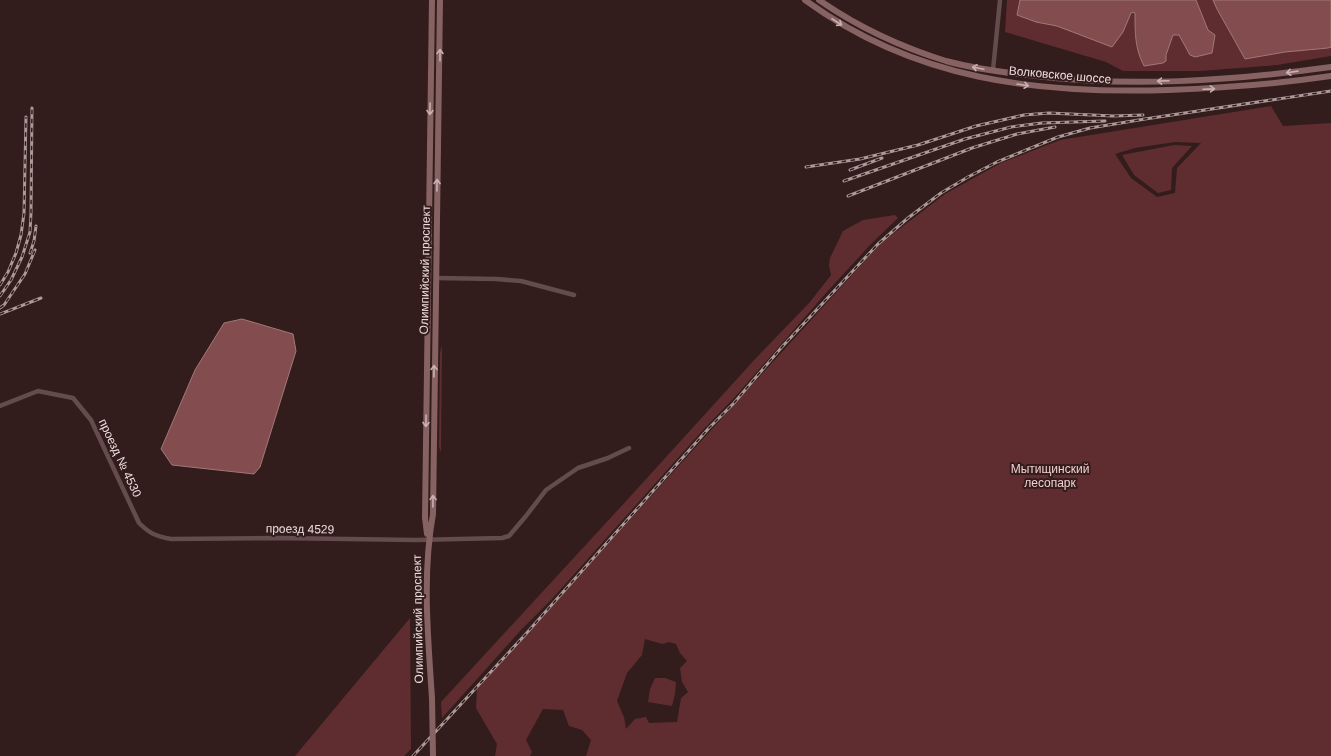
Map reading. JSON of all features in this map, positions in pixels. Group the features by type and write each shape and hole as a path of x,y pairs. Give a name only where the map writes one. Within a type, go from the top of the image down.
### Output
{"main road":[{"name":"Олимпийский проспект","path":"432,0 425,518 428,540 427,616 432,698 433,756"},
{"name":"Олимпийский проспект","path":"428,540 433,514 440,0"},
{"name":"Волковское шоссе","path":"805,0 848,28 869,39 911,57 943,69 1027,86 1105,91 1214,89 1292,82 1331,76"},
{"name":"Волковское шоссе","path":"819,0 861,26 902,45 948,61 993,70 1059,79 1137,82 1244,78 1331,67"}],"street":[{"path":"993,70 1000,0"},
{"path":"436,278 521,281 574,295"},
{"name":"проезд № 4530","path":"0,406 38,391 73,398 91,420 140,523 148,532 158,537 171,539"},
{"name":"проезд 4529","path":"171,539 277,538 428,540 502,538 509,536 546,490 578,468 608,458 629,448"}],"green space":[{"path":"1007,0 1020,0 1017,15 1043,23 1082,29 1123,32 1131,13 1134,12 1137,47 1143,65 1163,63 1166,60 1166,55 1173,35 1179,34 1190,55 1208,30 1196,0 1213,0 1245,59 1285,52 1331,47 1331,56 1277,65 1200,71 1123,71 1106,62 1005,32"},
{"name":"Мытищинский лесопарк","path":"1271,106 1283,126 1331,123 1331,756 586,756 591,740 582,730 569,726 563,710 543,709 526,740 532,752 530,756 495,756 497,744 476,708 477,688 881,243 945,194 1001,163 1060,140","holes":["1175,142 1201,143 1177,168 1175,193 1157,197 1131,178 1115,154 1135,148","645,639 662,644 669,642 676,644 680,653 687,661 680,668 682,682 688,692 681,698 677,722 649,723 646,717 635,719 626,729 624,717 617,701 627,673 642,655"]},
{"path":"1174,145 1192,146 1172,168 1171,190 1158,193 1134,175 1122,155"},
{"path":"895,215 898,218 871,244 827,292 734,398 703,430 552,599 520,631 442,718 441,702 756,358 810,302 831,275 829,265 830,258 843,231 863,220"},
{"path":"442,345 441,452 439,447 440,353"},
{"path":"410,618 411,749 404,756 295,756"},
{"path":"655,678 665,678 676,682 672,706 648,702 650,689"}],"shaded area":[{"path":"1020,0 1196,0 1208,30 1215,35 1212,53 1195,57 1190,55 1179,35 1173,35 1166,55 1166,61 1163,63 1144,66 1137,47 1134,12 1131,13 1123,32 1112,47 1057,26 1036,22 1017,15"},
{"path":"1213,0 1331,0 1331,47 1285,52 1245,59"},
{"path":"242,319 293,334 296,351 260,467 254,474 172,465 161,449 195,370 224,323"}],"railway":[{"path":"413,756 524,636 709,428 734,403 781,348 878,244 908,218 941,193 997,162 1058,137 1090,128 1331,91"},
{"path":"0,296 11,280 22,257 30,232 32,108"},
{"path":"806,167 860,159 918,145 976,126 1024,115 1049,113 1113,116 1143,115"},
{"path":"0,285 8,272 16,253 21,235 24,213 26,117"},
{"path":"844,181 965,139 1011,127 1042,123 1105,121"},
{"path":"848,196 972,148 1017,134 1055,127"},
{"path":"850,170 882,158"},
{"path":"30,253 34,241 36,226"},
{"path":"0,308 4,305 25,274 35,250"},
{"path":"0,314 41,298"}]}
